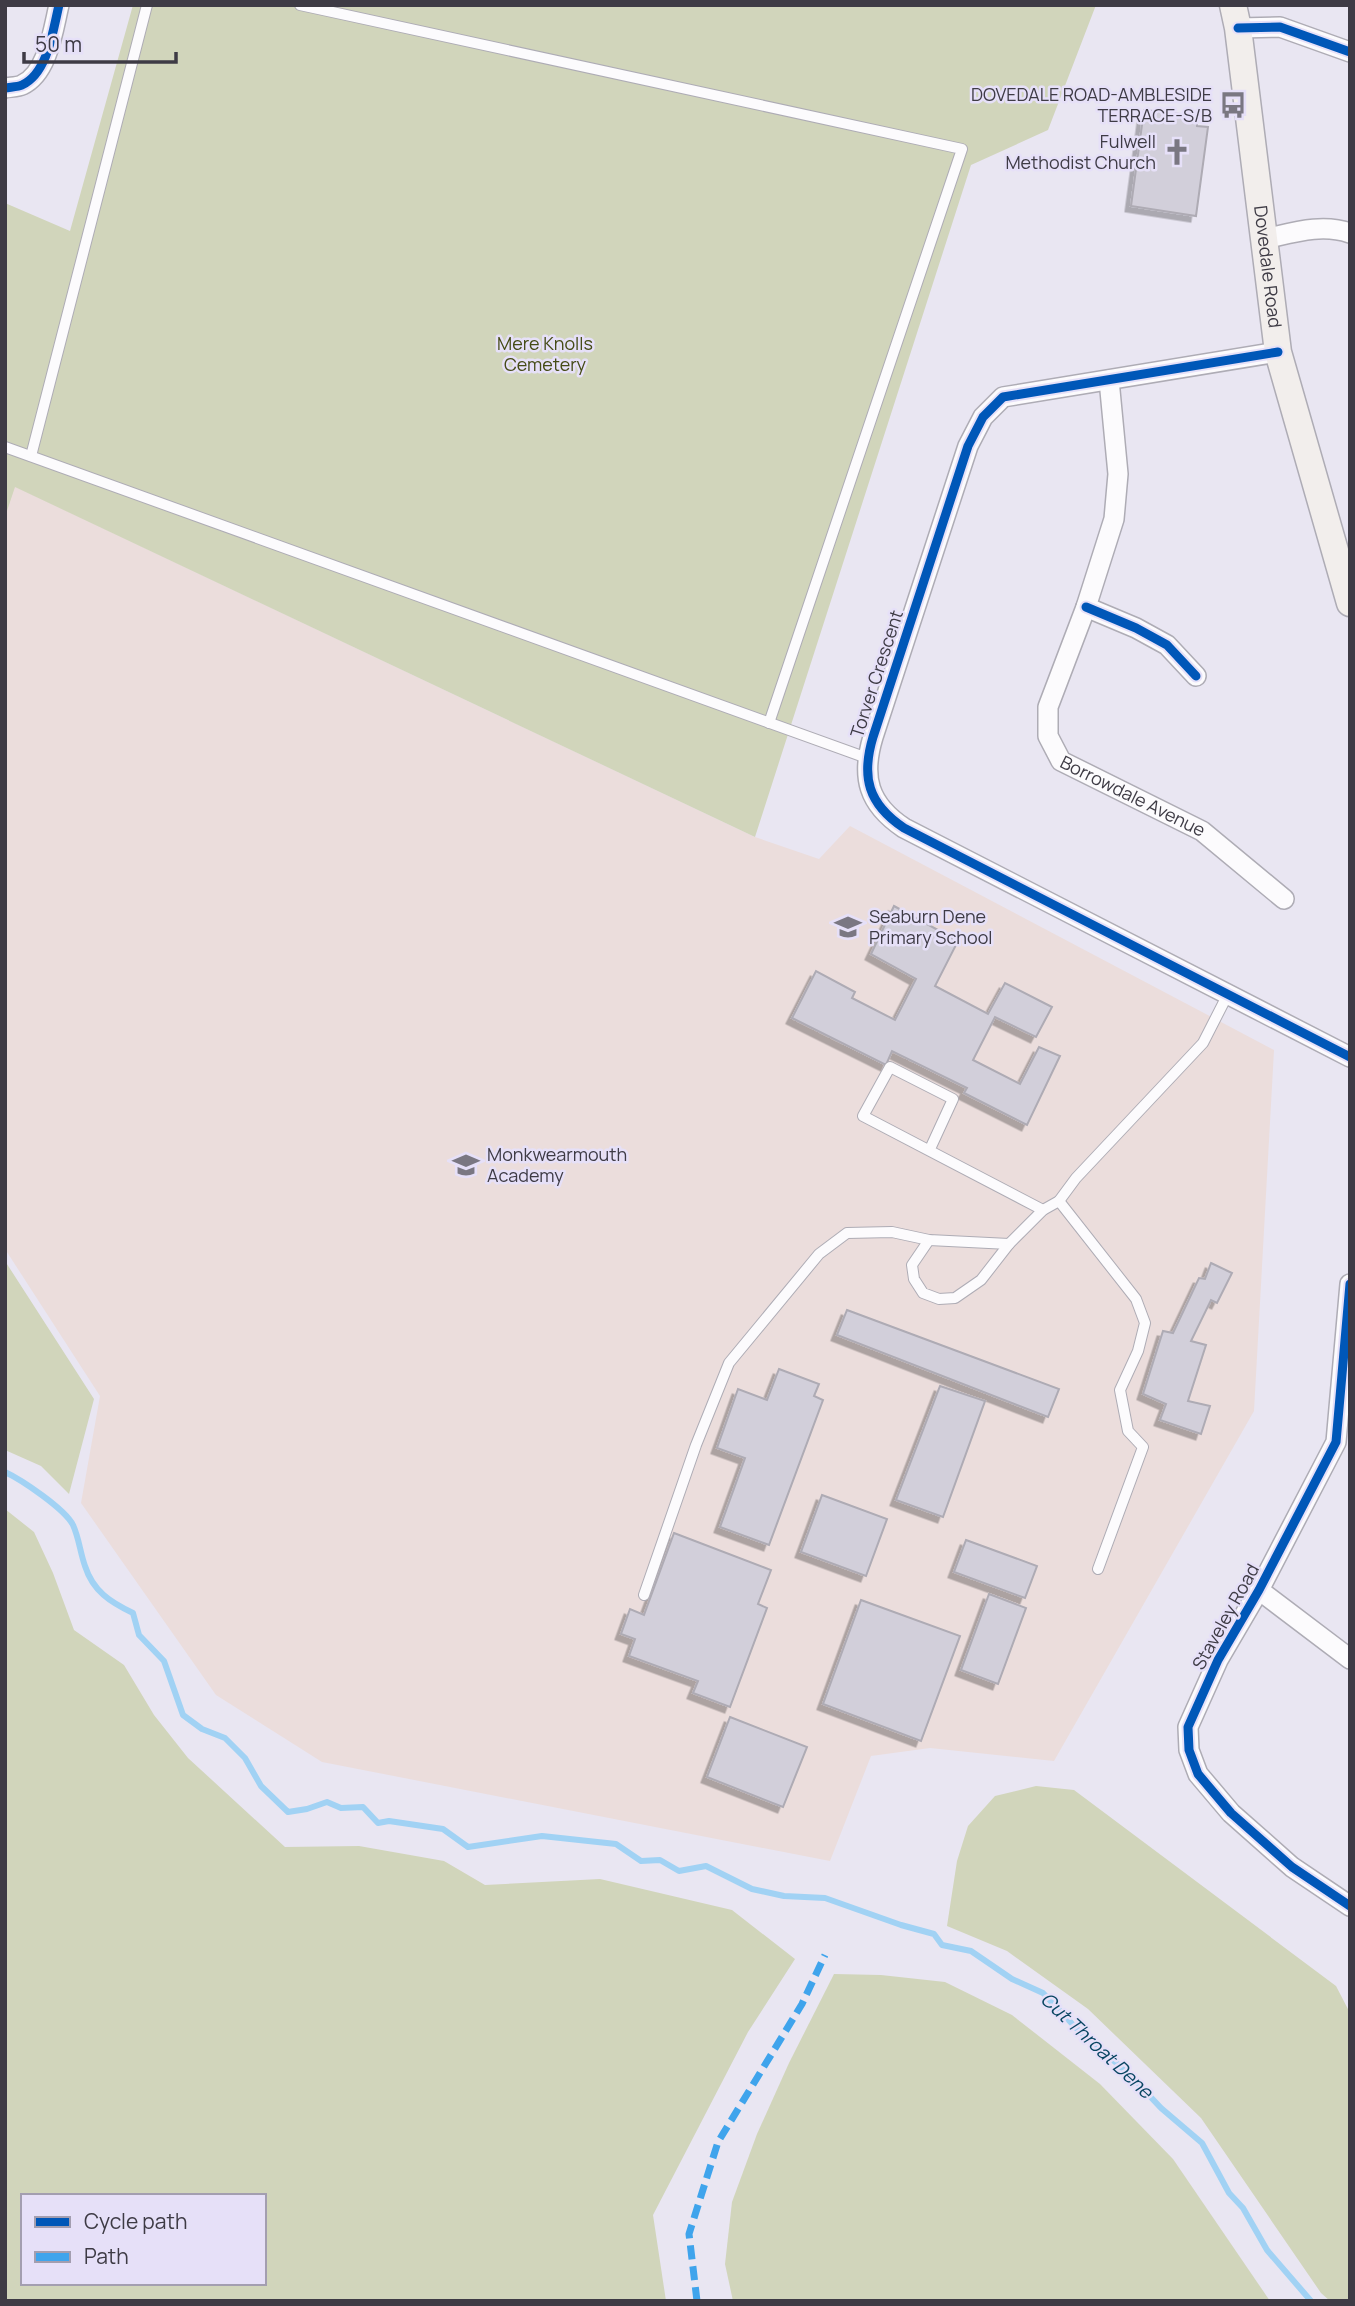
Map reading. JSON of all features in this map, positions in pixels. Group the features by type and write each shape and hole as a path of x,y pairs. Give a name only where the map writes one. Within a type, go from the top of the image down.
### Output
{"street":[{"path":"5,88 22,85 38,71 48,47 59,5"},
{"path":"1235,17 1280,27 1350,52"},
{"name":"Dovedale Road","path":"1235,17 1278,352 1349,600"},
{"path":"1264,239 1314,228 1339,229 1350,233"},
{"name":"Torver Crescent","path":"1278,352 1003,397 982,417 968,446 867,758 868,781 875,801 887,817 904,828 1350,1057"},
{"name":"Borrowdale Avenue","path":"1109,380 1118,474 1114,519 1086,607 1048,707 1048,736 1061,761 1202,831 1284,899"},
{"path":"1086,607 1136,628 1167,645 1196,676"},
{"name":"Staveley Road","path":"1350,1284 1343,1445 1218,1660 1188,1727 1189,1750 1198,1774 1231,1813 1292,1867 1350,1906"},
{"path":"1259,1590 1350,1659"}],"lane":[{"path":"31,456 147,5"},
{"path":"300,5 962,149 769,723"},
{"path":"5,447 867,758"},
{"path":"929,1240 912,1265 914,1279 923,1293 939,1299 955,1298 981,1280 1009,1244 1043,1210 1059,1201 1076,1178 1203,1043 1228,994"},
{"path":"930,1149 953,1099 890,1067 863,1116 1043,1210"},
{"path":"1059,1201 1136,1300 1145,1323 1138,1351 1120,1390 1128,1431 1143,1447 1098,1569"},
{"path":"644,1595 696,1445 729,1363 819,1254 847,1233 892,1232 929,1240 1009,1244"}],"shaded area":[{"name":"Monkwearmouth Academy","path":"14,486 755,837 819,859 850,826 1274,1050 1254,1411 1054,1761 930,1748 871,1756 830,1861 322,1762 216,1695 81,1503 100,1396 5,1249 5,517"}],"green space":[{"name":"Mere Knolls Cemetery","path":"133,5 1096,5 1048,130 971,165 755,837 15,487 5,517 5,203 70,231"},
{"path":"5,1261 94,1399 69,1494 41,1466 5,1450"},
{"path":"5,1509 34,1532 74,1630 124,1665 154,1715 188,1758 285,1847 359,1846 444,1861 485,1885 600,1879 732,1910 795,1959 748,2032 653,2215 666,2301 5,2301"},
{"path":"1036,1786 1074,1790 1336,1986 1350,2013 1350,2301 1330,2301 1321,2293 1201,2118 1088,2009 1007,1951 947,1926 957,1861 968,1826 995,1796"},
{"path":"834,1974 881,1975 945,1982 1012,2015 1100,2084 1173,2159 1270,2301 733,2301 725,2264 732,2202 757,2134"}],"building":[{"path":"1144,110 1197,116 1197,126 1208,127 1196,216 1131,206"},
{"path":"894,906 958,941 935,986 988,1014 1005,983 1052,1007 1036,1037 995,1017 973,1060 1020,1084 1039,1047 1060,1056 1027,1125 964,1093 967,1088 892,1051 886,1065 792,1018 816,971 855,992 852,998 895,1020 916,979 871,954"},
{"path":"1211,1263 1232,1273 1217,1303 1211,1300 1191,1341 1206,1345 1188,1401 1210,1406 1201,1434 1160,1420 1166,1404 1143,1394 1163,1331 1173,1333 1199,1278 1205,1279"},
{"path":"847,1310 1059,1389 1048,1417 837,1335"},
{"path":"779,1369 819,1384 814,1396 823,1400 769,1545 720,1527 745,1458 717,1448 738,1389 767,1400"},
{"path":"940,1386 985,1401 943,1517 896,1500"},
{"path":"822,1495 887,1519 866,1576 801,1552"},
{"path":"674,1533 771,1570 758,1604 767,1608 730,1707 693,1693 698,1681 629,1656 635,1639 621,1634 630,1609 644,1615"},
{"path":"966,1540 1037,1566 1025,1598 954,1572"},
{"path":"989,1594 1026,1608 998,1684 961,1670"},
{"path":"861,1600 960,1636 921,1741 823,1704"},
{"path":"730,1717 807,1747 783,1807 707,1777"}],"waterway":[{"name":"Cut Throat Dene","path":"5,1472 22,1481 68,1518 75,1530 88,1575 110,1600 133,1613 139,1635 164,1661 183,1715 202,1729 225,1738 245,1758 261,1786 288,1812 327,1802 341,1808 363,1807 378,1823 389,1821 443,1829 468,1847 542,1836 616,1844 641,1861 660,1860 679,1871 706,1866 752,1889 784,1896 825,1898 934,1934 942,1945 971,1951 1012,1979 1043,1993 1077,2029 1202,2143 1229,2193 1243,2208 1267,2250 1311,2301"}],"marked path":[{"path":"697,2301 689,2234 718,2142 802,2004 825,1955"}],"cycle path":[{"path":"5,88 22,85 38,71 52,38 59,5"},
{"path":"1238,28 1280,27 1350,52"},
{"path":"1278,352 1003,397 983,417 968,446 873,737 869,751 868,777 870,789 882,809 904,828 1350,1057"},
{"path":"1086,607 1136,628 1167,645 1196,676"},
{"path":"1350,1284 1336,1442 1259,1590 1218,1660 1188,1727 1189,1750 1198,1774 1231,1813 1292,1867 1350,1906"}],"place":[{"name":"DOVEDALE ROAD-AMBLESIDE TERRACE-S/B","path":"1233,105"},
{"name":"Fulwell Methodist Church","path":"1177,152"},
{"name":"Seaburn Dene Primary School","path":"848,927"},
{"name":"Monkwearmouth Academy","path":"466,1165"}]}
